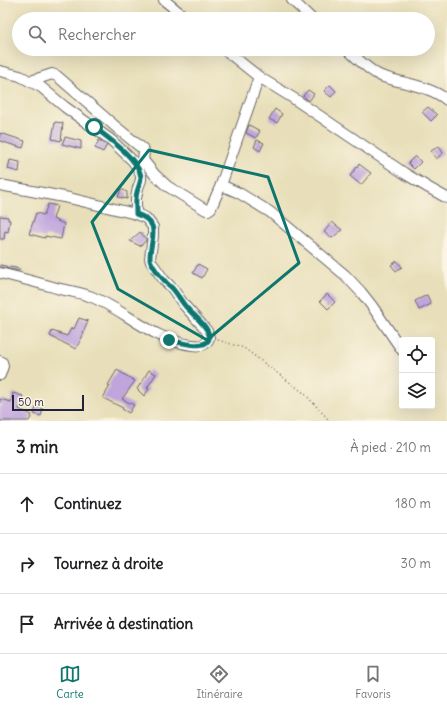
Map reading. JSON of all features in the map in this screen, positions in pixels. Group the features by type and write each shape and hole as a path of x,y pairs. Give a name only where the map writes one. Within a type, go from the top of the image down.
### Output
{"street":[{"path":"164,0 179,12"},
{"path":"292,0 305,12"},
{"path":"233,56 259,77 293,98 404,173 447,198"},
{"path":"355,56 367,68 382,76 424,88 447,100"},
{"path":"0,71 20,76 41,87 70,111 111,140 133,161 141,176 136,192 136,214"},
{"path":"31,81 52,74 57,76 143,149 143,160 151,172 162,182 208,210 211,208 221,185 259,77"},
{"path":"0,185 69,198 136,214 146,218 153,227 150,258 151,262 184,305 207,331 209,338 208,342 197,345 176,342 144,327 92,297 0,273"},
{"path":"221,185 239,193 270,212 345,275 372,306 399,346"},
{"path":"0,361 2,362 3,366 0,375"}],"path":[{"path":"209,338 244,348 304,394 330,421"}],"highlighted area":[{"path":"149,150 268,177 299,263 207,340 118,289 92,222"}],"building":[{"path":"330,85 336,91 331,97 324,91"},
{"path":"308,90 314,94 309,101 303,96"},
{"path":"428,107 437,115 431,121 422,112"},
{"path":"275,109 282,114 277,123 269,119"},
{"path":"55,122 63,123 61,141 52,139"},
{"path":"249,125 260,131 256,138 246,133"},
{"path":"0,133 25,141 23,148 0,141"},
{"path":"65,137 81,141 81,149 62,144"},
{"path":"99,140 107,145 103,152 95,148"},
{"path":"257,140 264,143 260,151 254,147"},
{"path":"439,146 443,153 436,159 431,151"},
{"path":"415,156 421,162 414,169 408,163"},
{"path":"10,160 20,162 19,172 8,169"},
{"path":"359,164 371,173 361,185 350,176"},
{"path":"121,189 127,192 127,199 118,197"},
{"path":"48,204 57,206 53,219 64,224 61,239 45,236 45,238 29,234 36,213 44,215"},
{"path":"0,216 8,217 8,220 10,220 8,232 5,231 4,239 0,239"},
{"path":"332,222 342,230 332,238 324,232"},
{"path":"140,232 146,241 140,246 130,241"},
{"path":"397,261 402,267 396,271 391,265"},
{"path":"198,264 207,269 202,278 193,273"},
{"path":"0,265 20,269 19,271 0,267"},
{"path":"327,294 335,302 328,309 320,301"},
{"path":"427,295 431,304 419,310 415,301"},
{"path":"79,318 88,321 76,349 50,336 52,331 67,336 72,327 74,329"},
{"path":"117,370 135,381 122,399 134,405 129,413 122,409 123,408 103,398 110,386 108,385"},
{"path":"149,370 156,374 144,396 137,389"},
{"path":"13,393 23,396 19,409 32,415 29,421 0,421 0,399 11,402"},
{"path":"36,407 43,409 41,416 34,414"}],"route":[{"path":"94,127 111,140 133,161 138,168 141,180 136,192 136,214 146,218 153,227 150,260 184,305 207,331 209,338 208,342 197,345 184,344 169,340"}]}
